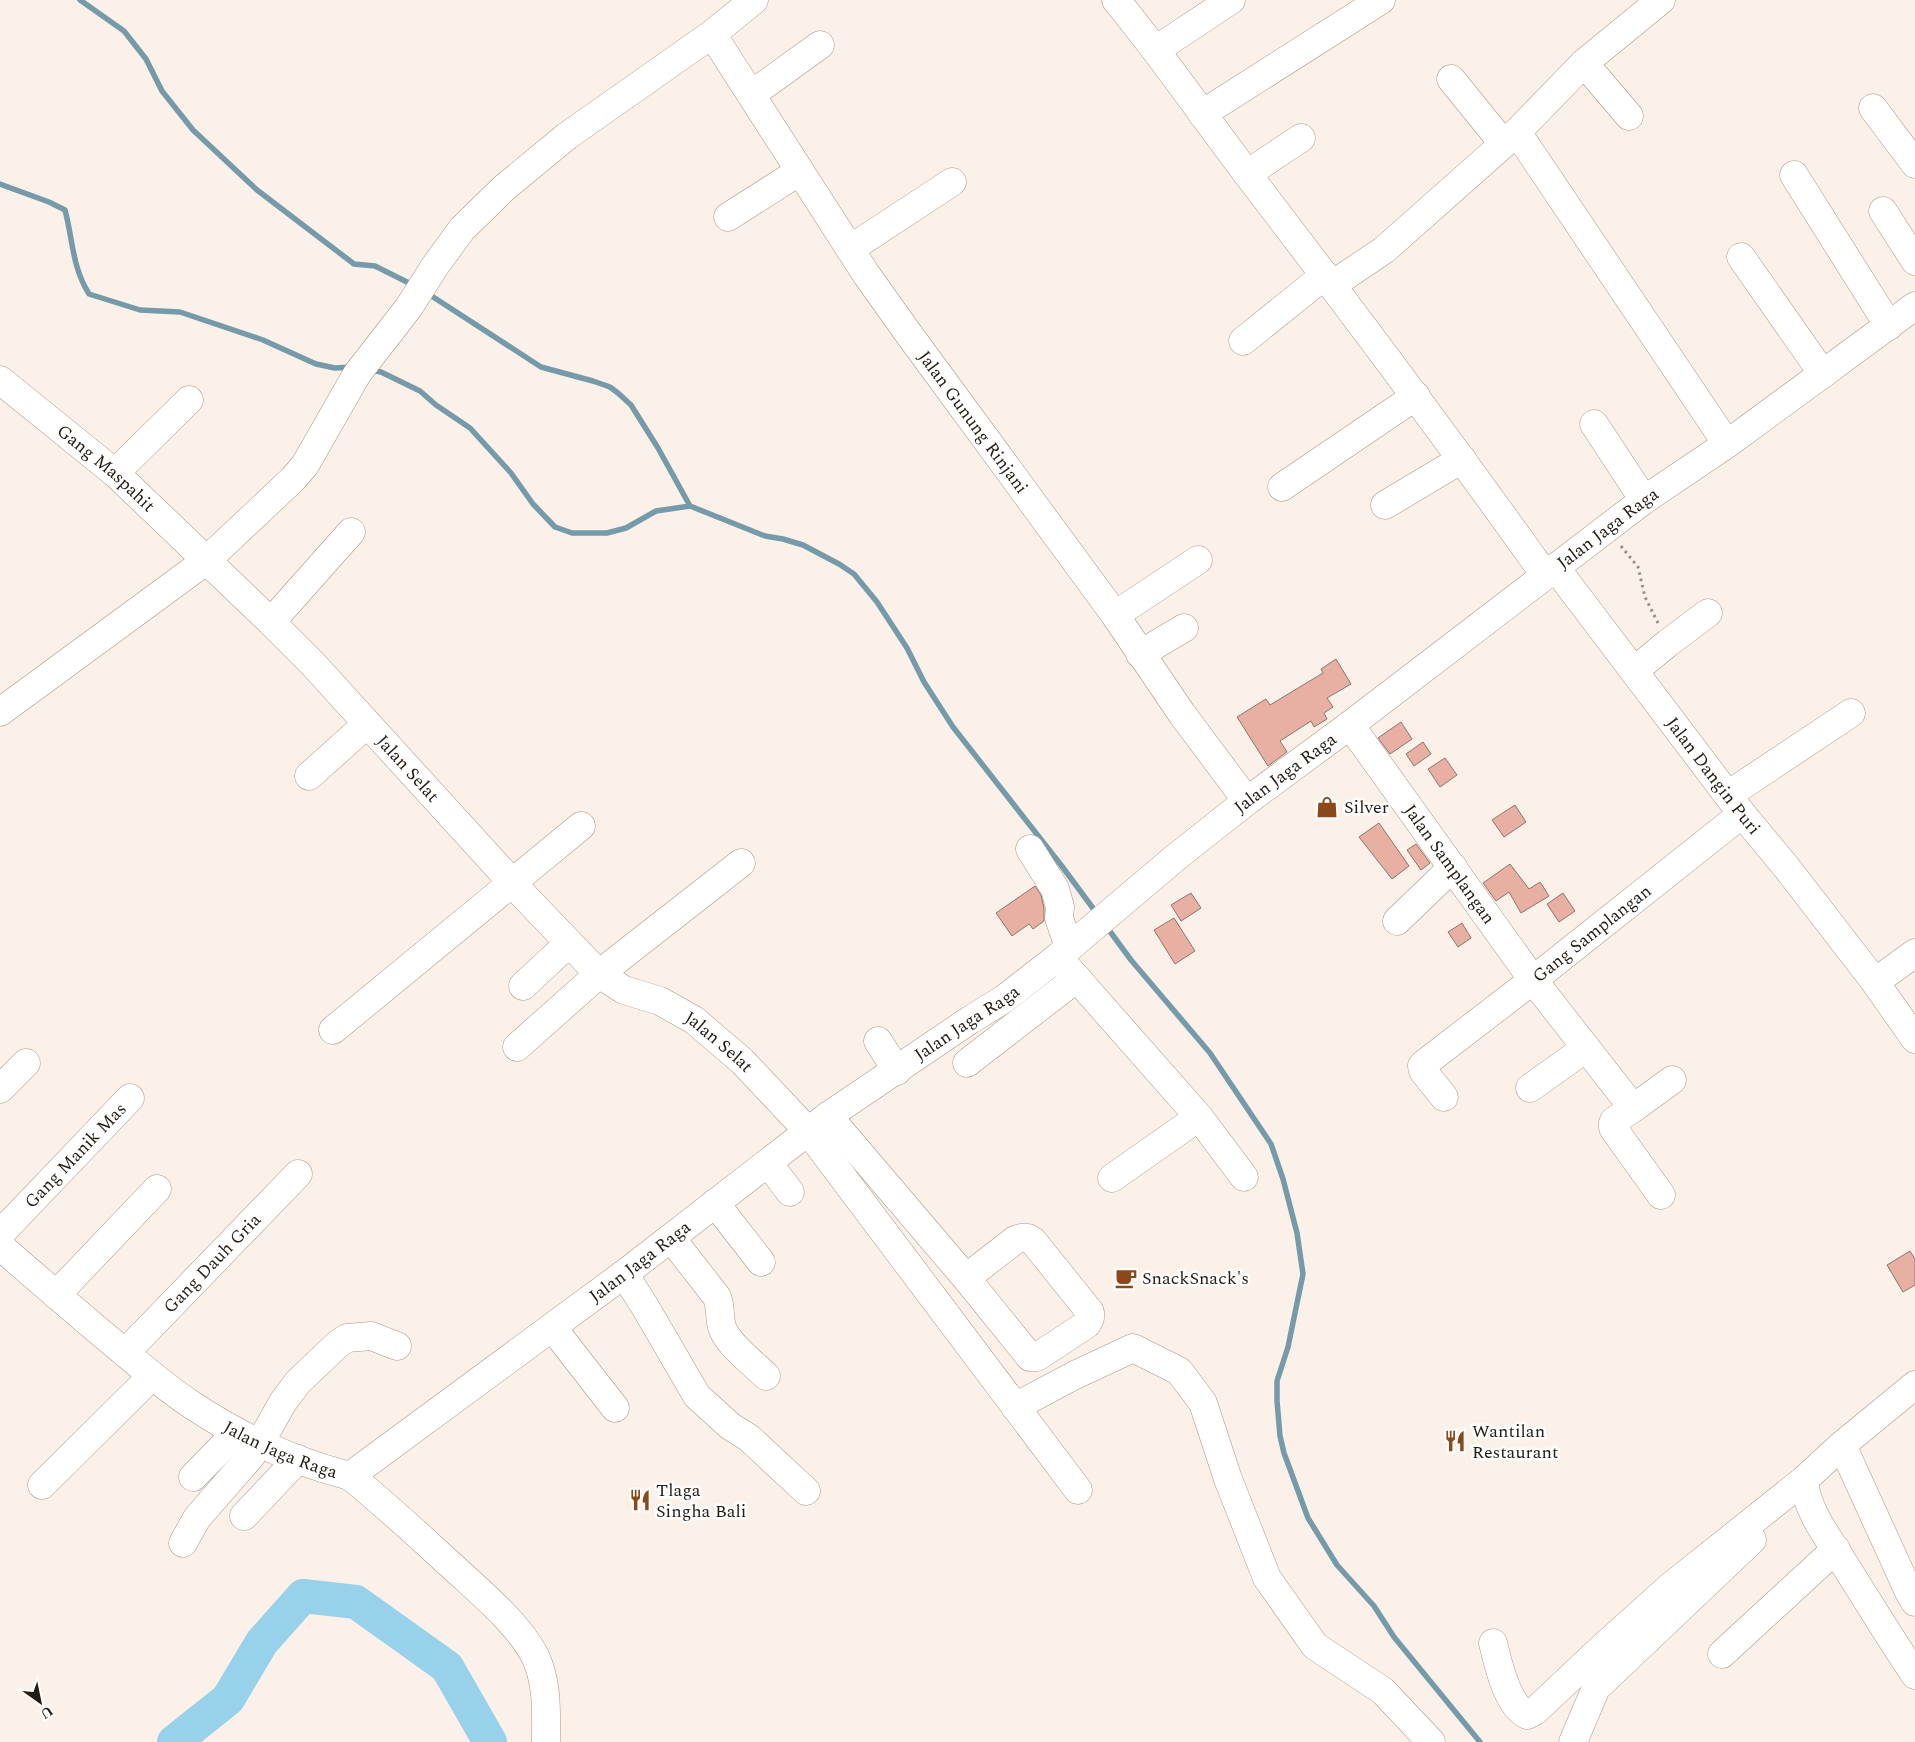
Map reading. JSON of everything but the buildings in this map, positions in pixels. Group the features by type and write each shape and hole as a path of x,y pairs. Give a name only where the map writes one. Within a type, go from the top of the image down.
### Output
{"street":[{"path":"0,712 207,560 300,472 357,374 409,307 435,266 462,229 504,188 567,136 712,34 754,0"},
{"name":"Jalan Dangin Puri","path":"1116,0 1156,49 1202,114 1462,459 1550,571 1634,671 1735,804 1875,982 1915,1038"},
{"path":"1156,49 1231,0"},
{"path":"1202,114 1381,0"},
{"path":"1243,342 1328,280 1384,250 1510,138 1584,63 1648,4"},
{"name":"Jalan Gunung Rinjani","path":"712,34 850,249 908,333 1114,614 1182,714 1247,801"},
{"path":"752,94 820,45"},
{"path":"1584,63 1629,116"},
{"path":"1451,79 1510,138 1727,444"},
{"path":"1873,108 1915,164"},
{"path":"1247,174 1302,138"},
{"path":"728,217 800,172"},
{"path":"1794,176 1889,326"},
{"path":"850,249 952,182"},
{"path":"1884,211 1915,261"},
{"path":"1741,257 1823,374"},
{"name":"Jalan Jaga Raga","path":"0,1246 152,1376 192,1405 236,1432 260,1444 350,1476 624,1274 818,1124 970,1020 1004,999 1247,801 1350,725 1644,500 1727,444 1915,306"},
{"name":"Gang Maspahit","path":"0,380 115,473 207,560"},
{"path":"1282,487 1416,396"},
{"path":"115,473 189,400"},
{"path":"1594,424 1644,500"},
{"path":"1385,505 1462,459"},
{"path":"271,622 351,532"},
{"name":"Jalan Selat","path":"207,560 313,664 513,883 599,974 624,990 660,1001 694,1020 818,1124"},
{"path":"1114,614 1198,560"},
{"path":"1634,671 1708,613"},
{"path":"1140,654 1184,628"},
{"name":"Gang Samplangan","path":"1444,1097 1422,1066 1533,980 1735,804 1851,713"},
{"path":"309,776 367,724"},
{"name":"Jalan Samplangan","path":"1350,725 1533,980 1630,1104 1635,1107"},
{"path":"333,1030 581,826"},
{"path":"1030,849 1055,889 1060,908 1059,918 1077,978 1199,1117 1244,1177"},
{"path":"517,1047 599,974 741,863"},
{"path":"1397,921 1453,867"},
{"path":"524,986 569,943"},
{"path":"1875,982 1915,953"},
{"path":"967,1063 1077,978"},
{"path":"878,1041 897,1071"},
{"path":"1530,1088 1586,1048"},
{"path":"0,1089 26,1063"},
{"path":"1661,1195 1613,1128 1612,1122 1672,1080"},
{"name":"Gang Manik Mas","path":"0,1234 130,1098"},
{"path":"1112,1178 1199,1117"},
{"path":"818,1124 966,1278 1030,1357 1037,1357 1056,1345 1087,1324 1090,1318 1090,1312 1040,1249 1028,1238 1015,1240 966,1278"},
{"path":"818,1124 1015,1407 1078,1490"},
{"path":"768,1163 790,1192"},
{"name":"Gang Dauh Gria","path":"125,1353 298,1174"},
{"path":"56,1295 157,1189"},
{"path":"715,1203 761,1262"},
{"path":"671,1238 717,1296 720,1304 721,1321 726,1336 766,1376"},
{"path":"624,1274 697,1396 730,1426 749,1438 806,1491"},
{"path":"552,1327 615,1408"},
{"path":"183,1543 197,1518 260,1444 283,1402 298,1382 338,1344 347,1338 371,1336 397,1346"},
{"path":"1015,1407 1075,1375 1133,1348 1179,1371 1203,1403 1228,1479 1267,1578 1315,1646 1383,1691 1431,1742"},
{"path":"42,1485 152,1376"},
{"path":"1573,1742 1596,1688 1804,1486 1842,1445 1915,1385"},
{"path":"193,1477 236,1432"},
{"path":"1842,1445 1915,1602"},
{"path":"244,1516 298,1459"},
{"path":"350,1476 381,1501 494,1604 522,1638 535,1656 545,1686 546,1742"},
{"path":"1804,1486 1812,1510 1915,1675"},
{"path":"1493,1643 1505,1685 1516,1704 1527,1715 1536,1711 1671,1586 1804,1486"},
{"path":"1722,1654 1836,1549"}],"path":[{"path":"1607,528 1638,568 1644,597 1668,643"}],"waterway":[{"path":"80,0 124,31 146,59 162,91 193,130 257,190 354,264 375,266 415,286"},
{"path":"0,184 65,210 79,274 89,294 140,310 180,312 263,340 316,364 335,368 352,367"},
{"path":"427,293 541,367 593,381 610,387 618,393 631,405 658,448 690,506"},
{"path":"371,370 381,372 420,391 436,405 470,428 511,473 533,504 555,527 572,533 607,533 626,528 656,511 690,506 765,536 803,545 854,574 877,602 907,648 924,682 953,727 1098,915"},
{"path":"1106,926 1131,960 1210,1053 1271,1144 1283,1179 1297,1233 1303,1274 1288,1347 1277,1381 1277,1401 1280,1436 1284,1453 1308,1518 1337,1565 1374,1606 1394,1637 1480,1742"},
{"path":"174,1742 228,1699 262,1642 303,1596 356,1602 447,1667 490,1742"}],"place":[{"name":"Silver","path":"1327,807"},
{"name":"SnackSnack's","path":"1126,1278"},
{"name":"Wantilan Restaurant","path":"1455,1441"},
{"name":"Tlaga Singha Bali","path":"640,1500"}]}
